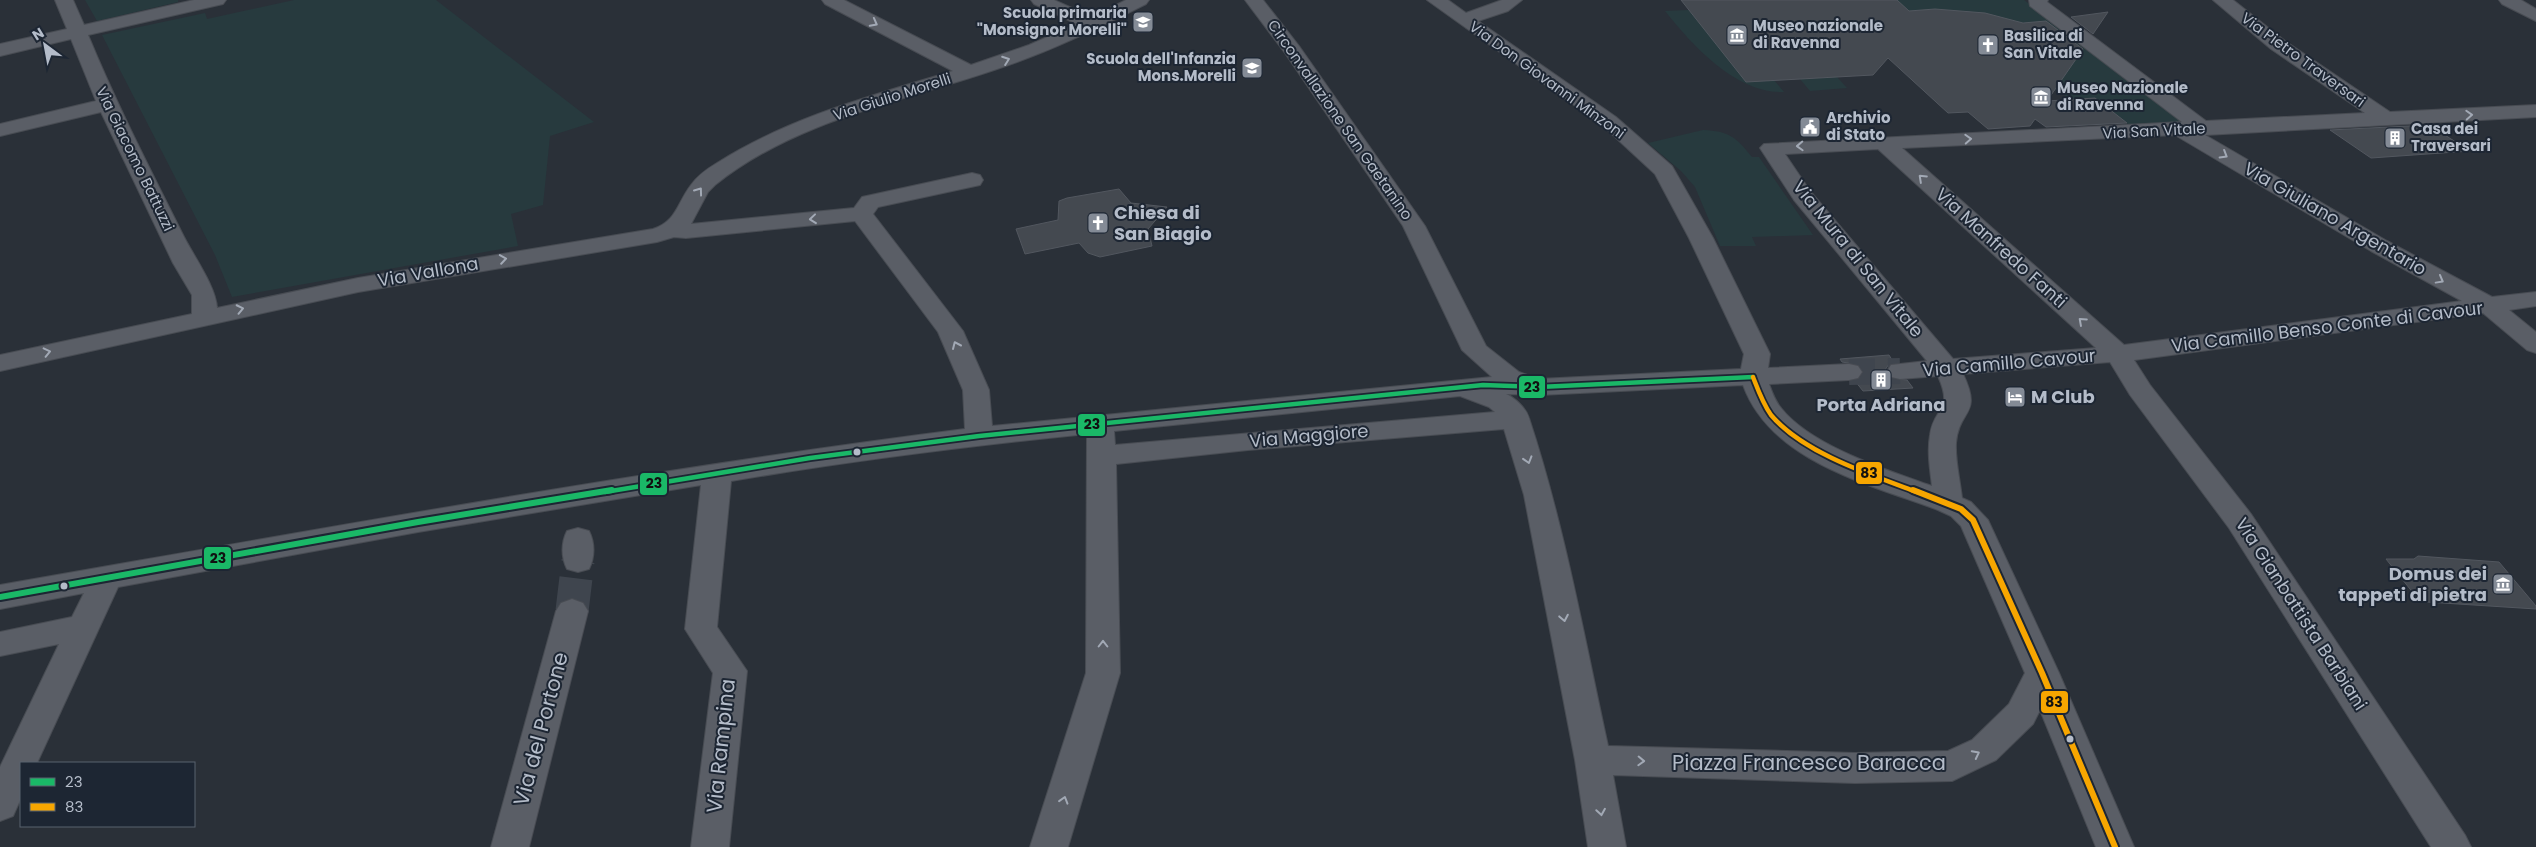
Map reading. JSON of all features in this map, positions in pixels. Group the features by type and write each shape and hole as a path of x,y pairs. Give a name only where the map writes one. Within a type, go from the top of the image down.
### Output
{"street":[{"name":"Via Giacomo Battuzzi","path":"64,0 107,104 185,263 204,295 205,317"},
{"path":"0,50 217,0"},
{"path":"830,0 969,72"},
{"path":"1040,0 1092,24"},
{"name":"Via Giulio Morelli","path":"672,230 684,221 699,188 745,155 771,141 862,106 1009,59 1092,24 1140,0"},
{"name":"Circonvallazione San Gaetanino","path":"1254,0 1292,50 1414,226 1475,350 1510,378 1539,387"},
{"name":"Via Don Giovanni Minzoni","path":"1436,0 1609,121 1664,171 1701,238 1757,354 1753,377"},
{"path":"1467,21 1472,16 1500,9 1513,0"},
{"name":"Via Giuliano Argentario","path":"2039,0 2036,2 2193,129 2379,246 2488,306 2536,346"},
{"name":"Via Pietro Traversari","path":"2222,0 2278,46 2386,118"},
{"path":"2508,0 2533,13"},
{"path":"0,130 107,104"},
{"name":"Via San Vitale","path":"1771,148 2536,111"},
{"name":"Via Manfredo Fanti","path":"1884,143 2118,354 2139,389"},
{"name":"Via Mura di San Vitale","path":"1771,148 1802,195 1947,368 1958,392 1958,405 1944,431 1942,445 1948,503"},
{"path":"972,180 870,202 861,214 950,331 976,390 979,436"},
{"name":"Via Vallona","path":"0,363 358,285 672,230 686,231 861,214"},
{"name":"Via Camillo Benso Conte di Cavour","path":"2118,354 2536,300"},
{"path":"1429,389 1452,381 1471,362 1475,350"},
{"name":"Via Camillo Cavour","path":"1900,371 2118,354"},
{"path":"1849,372 1753,377 1763,403 1775,419 1805,441 1858,468 1961,509 1973,520 2042,673 2114,847"},
{"name":"Via Maggiore","path":"0,598 418,522 810,458 979,436 1429,389 1483,385 1539,387 1753,377"},
{"path":"1539,387 1523,393 1516,402 1515,416 1539,495 1592,760 1607,847"},
{"path":"1429,389 1476,392 1499,401 1515,416"},
{"name":"Via Gianbattista Barbiani","path":"2139,389 2240,521 2452,847"},
{"name":"Via Maggiore","path":"1102,456 1515,416"},
{"path":"1049,847 1103,673 1102,456 1100,423"},
{"name":"Via Rampina","path":"710,847 730,671 701,629 717,474"},
{"path":"21,762 107,578"},
{"name":"Via del Portone","path":"510,847 572,611"},
{"path":"0,644 85,627"},
{"name":"Piazza Francesco Baracca","path":"1592,760 1855,768 1952,766 1984,750 2020,714 2042,673"},
{"path":"0,805 20,763"}],"green space":[{"path":"85,0 178,0 178,2 97,21"},
{"path":"294,0 436,0 594,122 550,136 543,205 511,214 518,246 232,297 215,255 102,35 205,13 207,19"},
{"path":"1897,0 2024,0 2185,122 2129,125 2095,98 2070,100 2058,90 2028,93 2033,23 1906,22"},
{"path":"1689,10 1774,80 1784,92 1766,91 1749,85 1733,76 1702,53 1665,11"},
{"path":"1837,77 1847,88 1810,91 1800,79"},
{"path":"1703,130 1731,136 1752,157 1759,157 1813,235 1752,237 1756,246 1720,246 1695,187 1681,171 1648,143"}],"building":[{"path":"1681,0 1897,0 1909,11 1935,9 1985,13 2023,23 2046,21 2083,49 2047,101 2095,98 2127,123 2046,127 2035,119 2030,126 1988,129 1968,112 1948,113 1888,58 1873,75 1746,82"},
{"path":"2108,12 2093,34 2071,17"},
{"name":"Casa dei Traversari","path":"2429,125 2470,151 2371,158 2330,130"},
{"name":"Chiesa di San Biagio","path":"1119,189 1131,203 1167,207 1148,229 1152,246 1100,257 1088,253 1079,243 1025,254 1016,229 1058,220 1059,201"},
{"name":"Porta Adriana","path":"1889,355 1894,363 1889,364 1885,370 1889,378 1907,380 1913,388 1863,391 1855,381 1860,379 1864,373 1860,365 1842,362 1840,359"},
{"path":"2418,556 2499,562 2536,606 2536,609 2427,602 2425,599 2418,599 2386,559 2414,559"}],"tunnel":[{"path":"1849,372 1900,371"},
{"path":"572,611 578,561"}],"transit line":[{"name":"23","path":"0,597 418,522 810,458 979,436 1483,385 1539,387 1753,377"},
{"name":"83","path":"1753,377 1762,400 1776,420 1812,447 1857,469 1948,503 1961,509 1973,520 2042,673 2115,847"}],"place":[{"name":"Scuola primaria \"Monsignor Morelli\"","path":"1143,22"},
{"name":"Museo nazionale di Ravenna","path":"1737,35"},
{"name":"Basilica di San Vitale","path":"1988,45"},
{"name":"Scuola dell'Infanzia Mons.Morelli","path":"1252,68"},
{"name":"Museo Nazionale di Ravenna","path":"2041,97"},
{"name":"Archivio di Stato","path":"1810,127"},
{"name":"Casa dei Traversari","path":"2395,138"},
{"name":"Chiesa di San Biagio","path":"1098,223"},
{"name":"Porta Adriana","path":"1881,380"},
{"name":"M Club","path":"2015,397"},
{"name":"Domus dei tappeti di pietra","path":"2503,584"}]}
